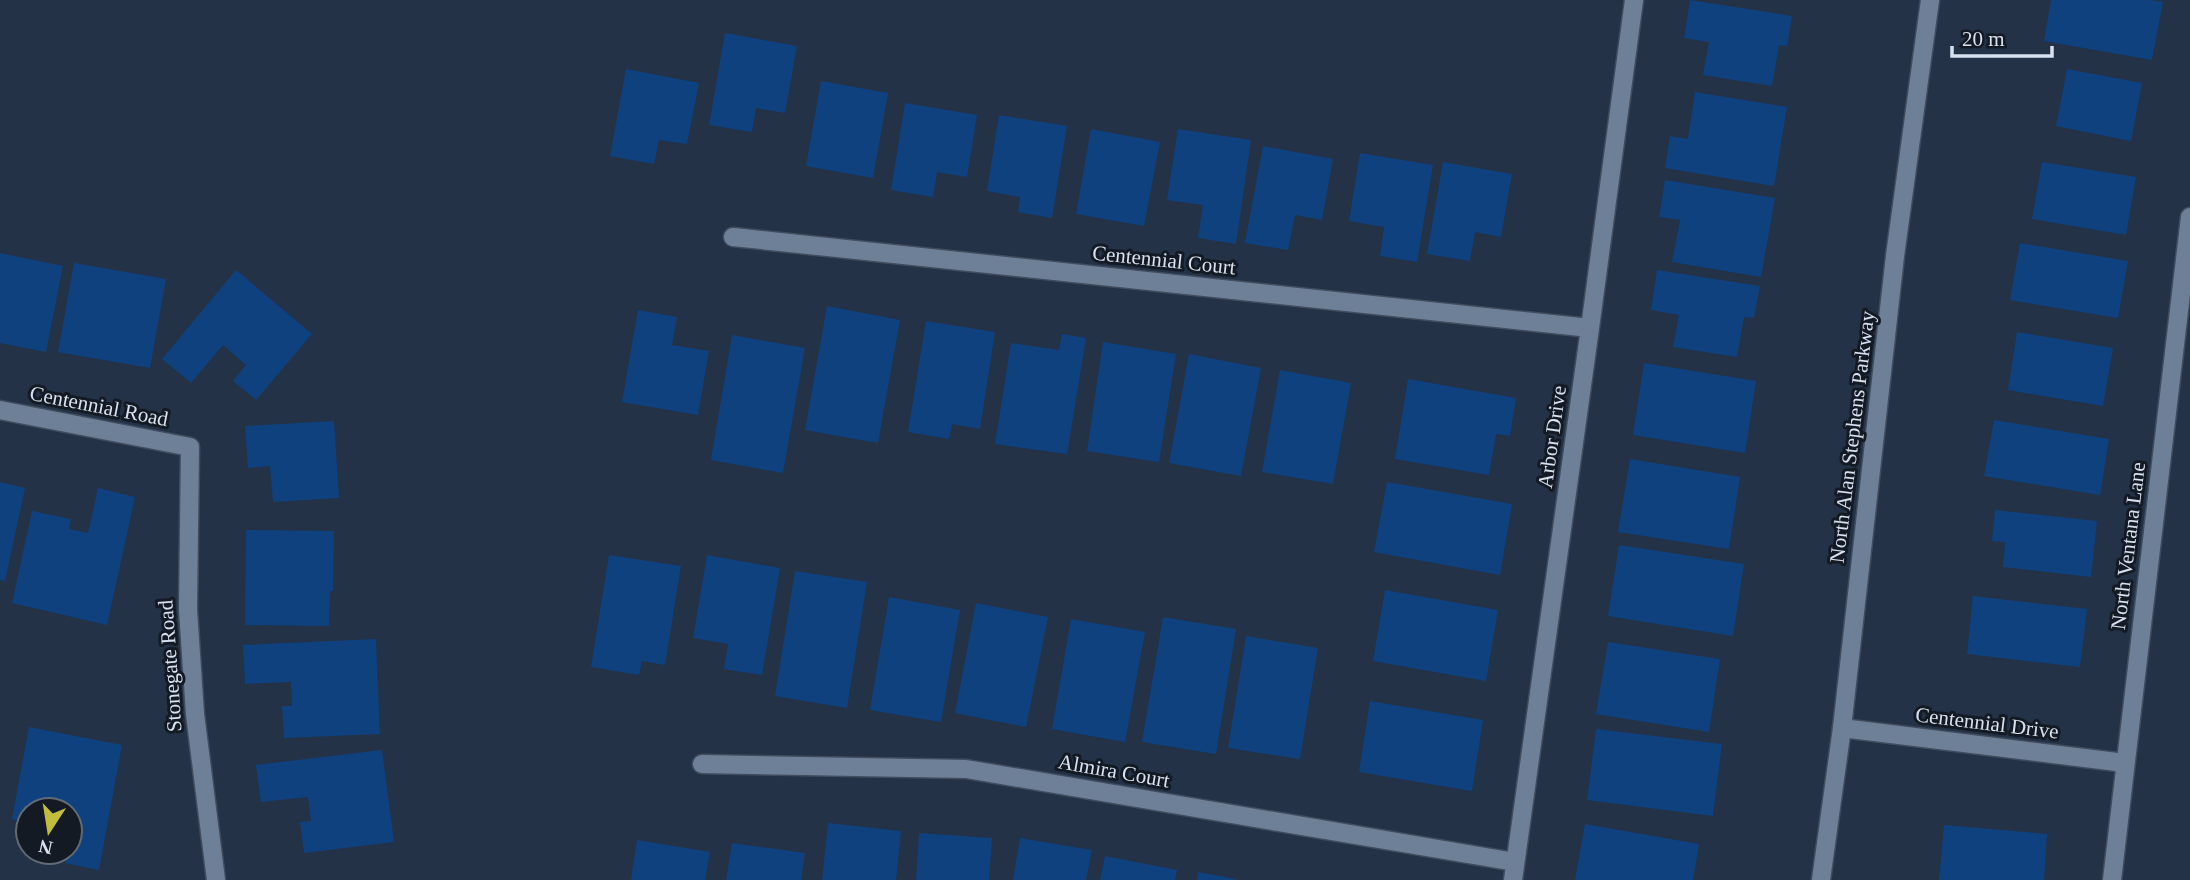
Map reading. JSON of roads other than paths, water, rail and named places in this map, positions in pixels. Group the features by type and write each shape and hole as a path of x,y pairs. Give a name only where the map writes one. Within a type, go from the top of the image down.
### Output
{"street":[{"name":"Arbor Drive","path":"1513,880 1634,0"},
{"name":"North Alan Stephens Parkway","path":"1821,880 1842,727 1895,256 1930,0"},
{"name":"North Ventana Lane","path":"2112,880 2190,217"},
{"name":"Centennial Court","path":"733,237 1591,328"},
{"name":"Centennial Road","path":"0,410 190,447"},
{"name":"Stonegate Road","path":"190,447 188,610 195,714 216,880"},
{"name":"Centennial Drive","path":"1842,727 2125,764"},
{"name":"Almira Court","path":"702,764 966,769 1515,862"}]}
